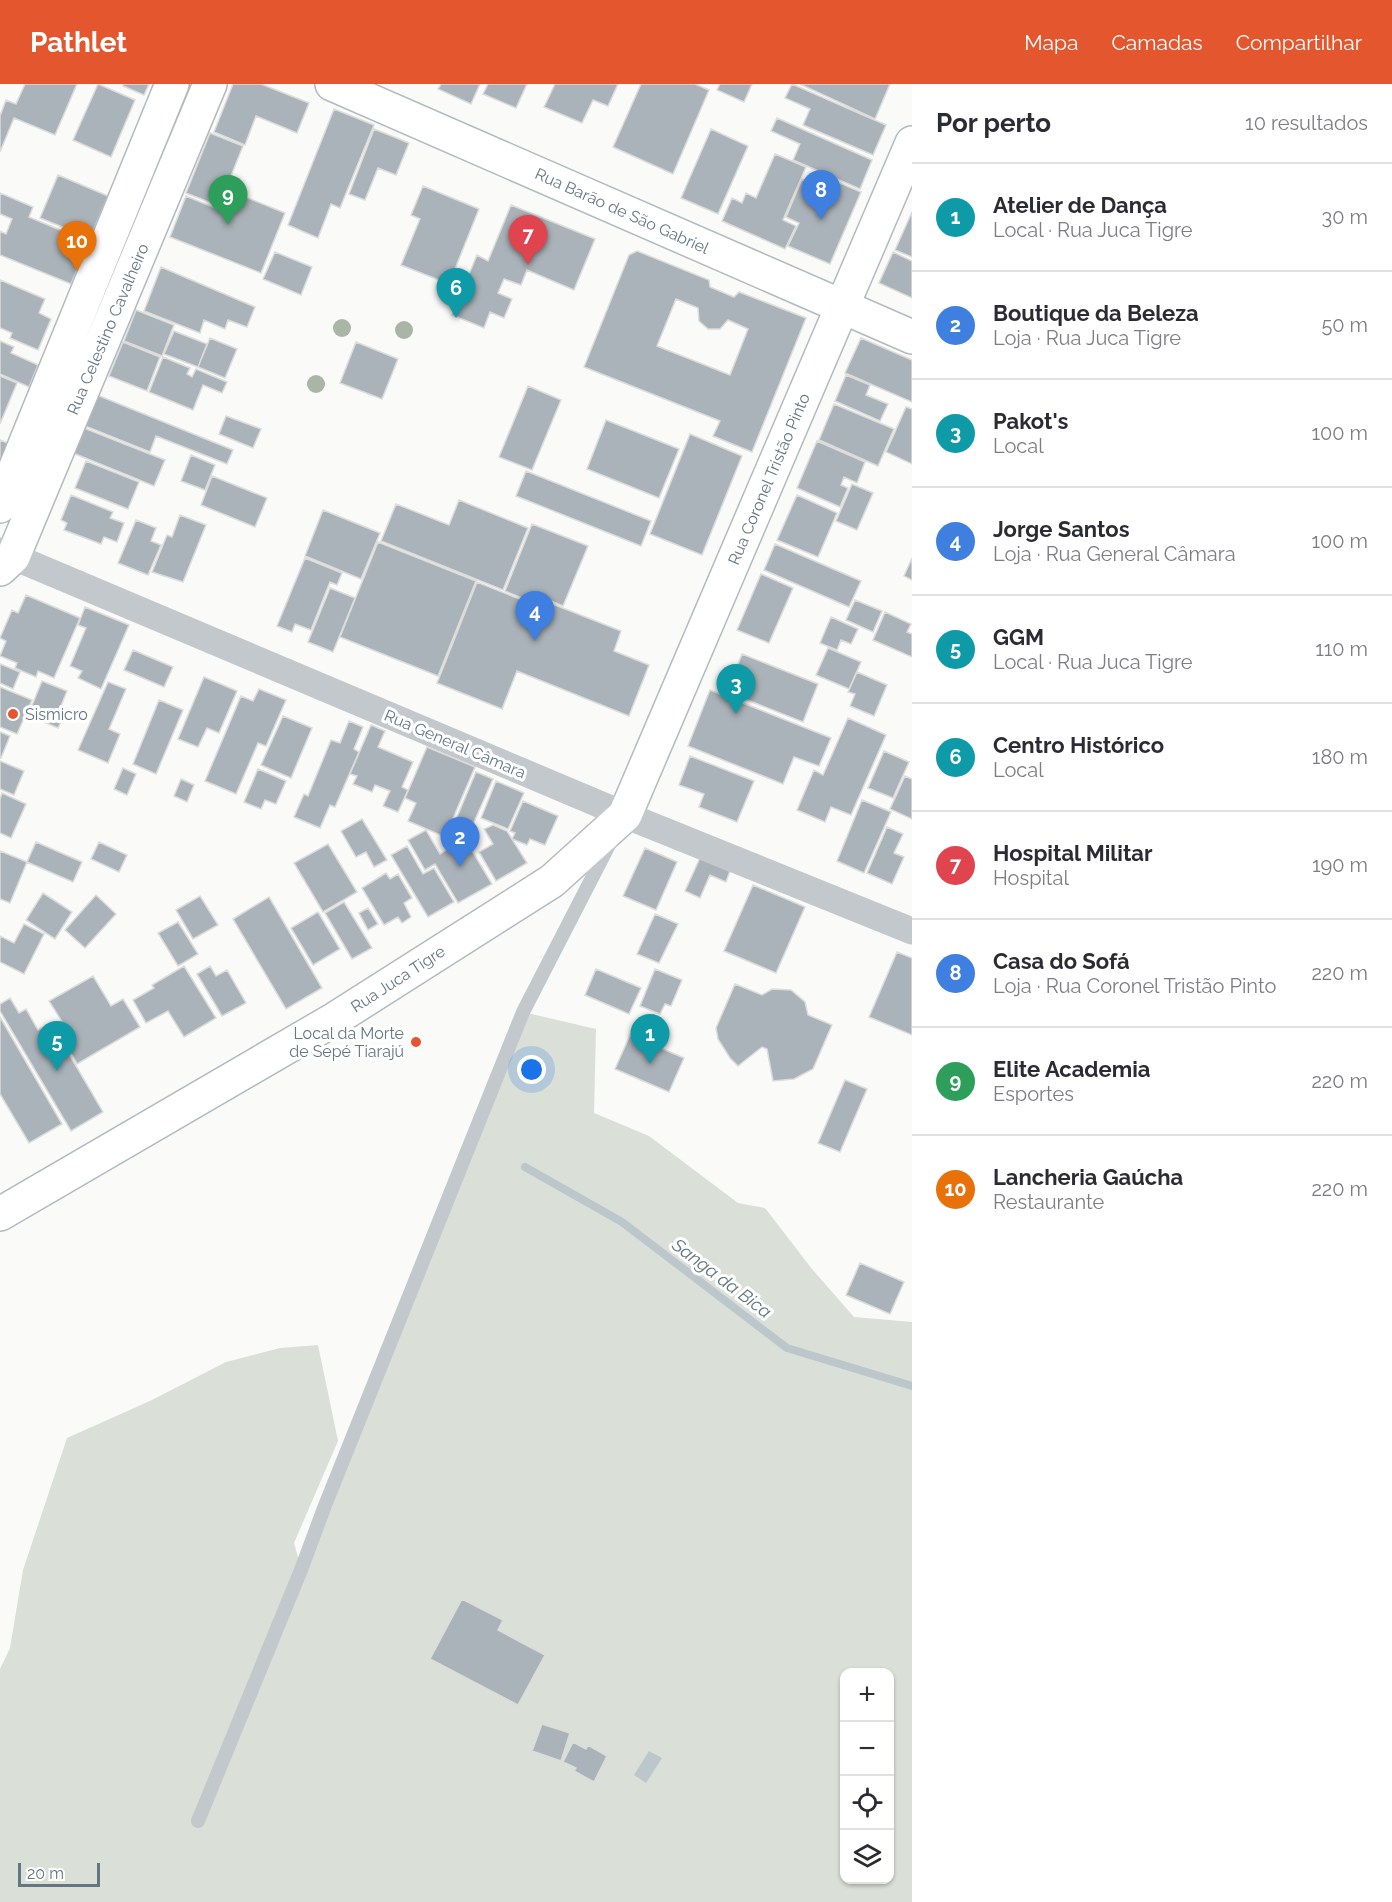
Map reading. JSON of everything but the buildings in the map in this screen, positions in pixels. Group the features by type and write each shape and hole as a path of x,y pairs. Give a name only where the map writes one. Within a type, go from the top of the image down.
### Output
{"main road":[{"name":"Rua Celestino Cavalheiro","path":"0,506 172,84"},
{"name":"Rua Celestino Cavalheiro","path":"4,559 210,84"},
{"name":"Rua Barão de São Gabriel","path":"332,84 912,337"},
{"name":"Rua Coronel Tristão Pinto","path":"625,815 912,142"},
{"name":"Rua Juca Tigre","path":"0,1214 345,1013 552,881 625,815"}],"street":[{"name":"Rua General Câmara","path":"4,559 912,931"}],"lane":[{"path":"198,1821 301,1570 523,1012 625,815"}],"shaded area":[{"path":"523,1012 596,1029 594,1113 649,1136 738,1203 765,1208 812,1269 854,1317 912,1322 912,1902 0,1902 0,1669 10,1648 23,1570 67,1438 152,1400 226,1362 280,1348 318,1345 338,1441 294,1543 301,1568"},
{"path":"649,1751 662,1758 646,1783 634,1775"}],"waterway":[{"name":"Sanga da Bica","path":"525,1167 622,1222 787,1348 912,1386"}],"place":[{"name":"Casa do Sofá","path":"821,220"},
{"name":"Elite Academia","path":"228,225"},
{"name":"Hospital Militar","path":"528,265"},
{"name":"Lancheria Gaúcha","path":"77,271"},
{"name":"Centro Histórico","path":"456,318"},
{"name":"Jorge Santos","path":"535,641"},
{"name":"Sismicro","path":"13,714"},
{"name":"Pakot's","path":"736,714"},
{"name":"Boutique da Beleza","path":"460,867"},
{"name":"Local da Morte de Sepé Tiarajú","path":"416,1042"},
{"name":"Atelier de Dança","path":"650,1064"},
{"name":"GGM","path":"57,1071"}]}
